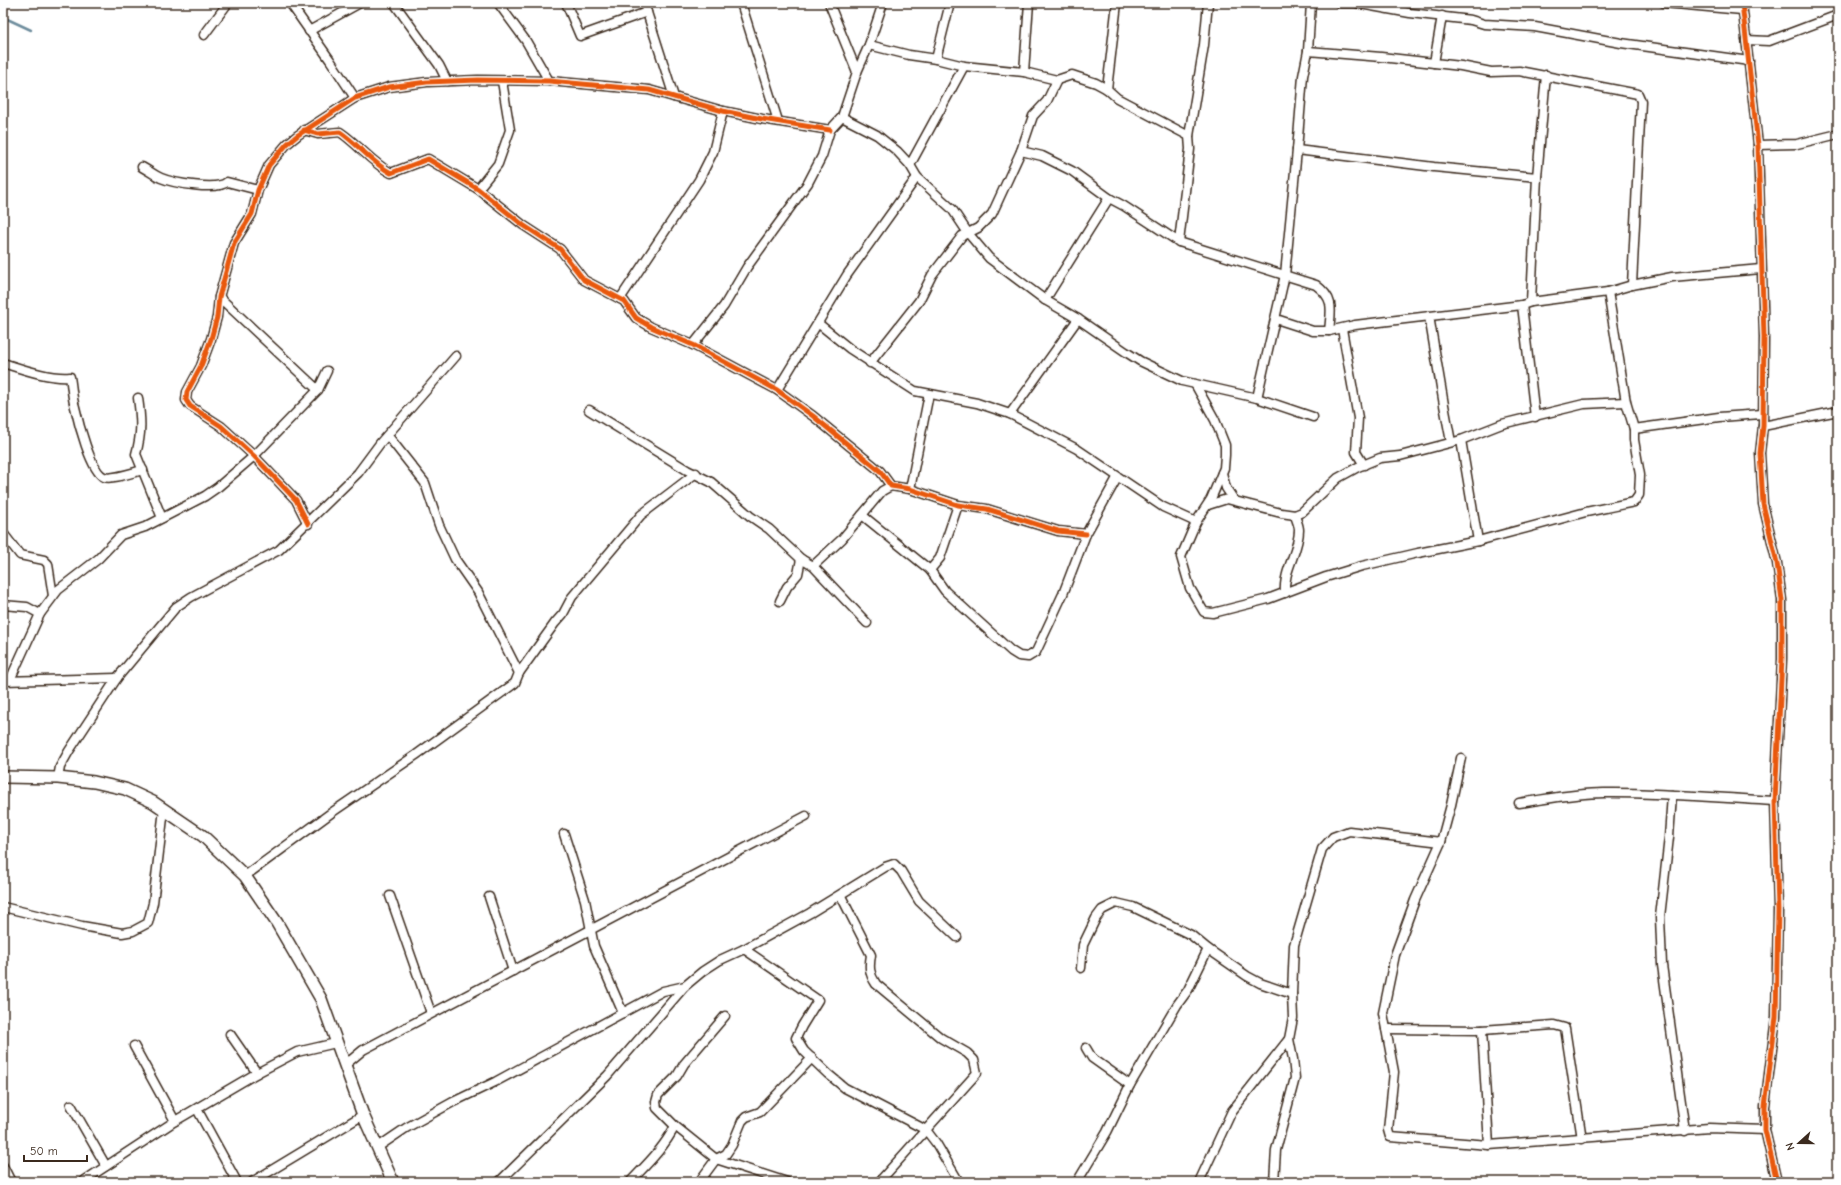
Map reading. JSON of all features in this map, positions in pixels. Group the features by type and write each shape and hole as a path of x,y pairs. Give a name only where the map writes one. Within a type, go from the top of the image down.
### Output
{"street":[{"path":"204,34 228,3"},
{"path":"290,3 355,98"},
{"path":"309,31 360,3"},
{"path":"394,3 439,65 447,81"},
{"path":"498,3 526,41 549,81"},
{"path":"566,3 580,36 647,12"},
{"path":"644,3 674,97"},
{"path":"741,3 778,121"},
{"path":"829,3 857,72"},
{"path":"693,345 724,306 747,267 808,183 822,156 830,130 842,117 883,3"},
{"path":"936,59 950,3"},
{"path":"1024,72 1029,3"},
{"path":"1107,89 1118,3"},
{"path":"1178,242 1190,149 1189,136 1204,45 1208,3"},
{"path":"1257,398 1285,275 1303,76 1308,51 1311,3"},
{"path":"1340,3 1355,3 1410,13 1471,20 1484,24 1535,27 1621,43 1749,61"},
{"path":"1664,3 1742,7 1758,145 1764,337 1763,426 1760,453 1763,504 1777,563 1782,600 1782,659 1775,801 1778,910 1776,1017 1765,1106 1765,1130 1776,1182"},
{"path":"1746,40 1769,41 1838,15"},
{"path":"1434,63 1442,16"},
{"path":"869,45 964,66 1024,72 1057,80 1072,75 1107,89 1117,98 1189,136"},
{"path":"1308,51 1434,63 1491,72 1519,71 1638,94 1641,101 1632,285"},
{"path":"910,165 964,66"},
{"path":"1531,302 1537,177 1546,75"},
{"path":"308,524 296,500 254,456 221,426 190,406 186,400 187,392 201,366 218,317 219,297 234,243 252,214 258,190 269,165 287,144 304,130 355,98 389,87 447,81 478,80 549,81 648,90 723,111 830,130"},
{"path":"870,362 919,301 932,275 962,236 978,228 992,214 1021,151 1033,116 1046,101 1057,80"},
{"path":"478,189 498,164 510,130 502,81"},
{"path":"620,299 699,180 713,152 723,111"},
{"path":"842,117 877,135 897,151 910,165 916,177 952,208 968,233 989,258 1045,300 1078,319 1140,361 1182,381 1257,398 1313,417"},
{"path":"304,130 318,134 340,132 361,148 384,169 391,173 428,159 478,189 523,225 560,249 584,280 624,301 636,318 651,327 693,345 777,390 813,416 880,470 891,486"},
{"path":"1758,145 1797,144 1838,134"},
{"path":"1297,150 1434,167 1537,177"},
{"path":"1021,151 1042,156 1059,164 1108,198 1124,206 1178,242 1316,285 1321,289 1332,308 1330,331"},
{"path":"142,167 162,178 169,180 208,187 223,186 227,182 258,190"},
{"path":"777,390 819,324 847,276 916,177"},
{"path":"1045,300 1108,198"},
{"path":"1276,319 1313,331 1330,331 1355,325 1522,305 1531,302 1608,292 1632,285 1672,277 1761,269"},
{"path":"1194,384 1215,420 1224,445 1225,455 1222,473 1208,505 1196,522 1181,557 1190,588 1204,612 1213,613 1238,605 1260,601 1326,577 1362,566 1478,541 1586,512 1634,502 1639,495 1640,475 1634,440 1634,429 1626,402 1608,292"},
{"path":"219,297 318,390"},
{"path":"1522,305 1535,417"},
{"path":"1429,316 1451,442"},
{"path":"1010,414 1078,319"},
{"path":"819,324 850,349 915,391 978,404 1010,414 1077,448 1118,478 1141,491 1163,507 1196,522"},
{"path":"1342,329 1358,418 1356,452 1364,465"},
{"path":"58,778 60,767 69,751 117,678 176,607 280,550 300,528 308,524 358,473 381,442 388,436 456,356"},
{"path":"3,363 60,377 70,377 74,406 92,462 98,473 103,477 110,478 143,470"},
{"path":"117,678 7,680 40,614 58,590 98,559 121,535 145,527 205,496 254,456 318,390 327,371"},
{"path":"910,488 929,394"},
{"path":"138,398 141,421 140,438 136,454 162,518"},
{"path":"1208,505 1227,499 1259,509 1295,515 1302,512 1338,478 1380,458 1400,456 1461,440 1502,424 1584,404 1626,402"},
{"path":"589,410 687,470 696,473 711,482 750,516 769,529 801,559 813,566 867,623"},
{"path":"1763,426 1838,411"},
{"path":"1634,429 1719,417 1762,414"},
{"path":"388,436 425,483 439,525 455,559 478,592 519,673"},
{"path":"1461,440 1478,541"},
{"path":"245,876 286,845 416,755 515,683 519,673 563,614 572,597 641,515 696,473"},
{"path":"1222,473 1226,488 1234,500"},
{"path":"862,515 930,570 946,591 1011,651 1019,656 1028,657 1036,652 1063,594 1086,534 1118,478"},
{"path":"813,566 842,538 882,491 891,486 910,488 958,505 987,509 1058,531 1086,534"},
{"path":"930,570 940,558 958,505"},
{"path":"1285,593 1286,575 1298,541 1299,528 1295,515"},
{"path":"3,533 20,555 44,560 48,564 53,596"},
{"path":"780,601 786,587 798,574 801,559"},
{"path":"3,604 27,607 40,614"},
{"path":"1461,758 1452,805 1441,842 1415,900 1395,955 1382,1013 1394,1072 1388,1130 1390,1137 1489,1145 1709,1128 1765,1130"},
{"path":"3,777 58,778 94,782 125,789 153,802 203,836 245,876 277,923 321,999 363,1115 393,1182"},
{"path":"1518,803 1603,793 1672,795 1775,801"},
{"path":"1672,795 1660,917 1662,965 1685,1130"},
{"path":"3,907 82,926 122,933 133,931 148,923 153,903 164,809"},
{"path":"344,1065 363,1050 431,1013 482,988 590,929 641,904 806,816"},
{"path":"1274,1182 1276,1150 1294,1078 1293,1059 1289,1039 1293,1018 1292,994 1294,945 1322,849 1333,837 1349,831 1441,842"},
{"path":"564,834 585,900 594,946 623,1013"},
{"path":"499,1182 607,1076 686,986 709,968 841,896 885,867 894,864 901,871 919,902 957,937"},
{"path":"390,896 431,1013"},
{"path":"841,896 871,955 869,963 870,975 876,984 941,1038 967,1053 974,1060 977,1073 879,1182"},
{"path":"489,897 513,971"},
{"path":"1080,968 1083,944 1096,918 1102,910 1116,903 1133,907 1191,935 1208,949 1260,983 1292,994"},
{"path":"744,949 818,1000 796,1038 804,1051 845,1088 926,1130 936,1143 959,1182"},
{"path":"1077,1182 1107,1132 1130,1085 1177,1005 1188,990 1208,949"},
{"path":"378,1147 406,1128 453,1102 495,1082 663,991 686,986"},
{"path":"725,1016 684,1064 676,1076 658,1095 656,1102 657,1108 675,1126 716,1159 787,1182"},
{"path":"1386,1029 1482,1030 1554,1025 1565,1028 1582,1139"},
{"path":"1482,1030 1489,1145"},
{"path":"230,1034 257,1073"},
{"path":"1199,1182 1232,1111 1289,1039"},
{"path":"82,1182 175,1121 197,1110 257,1073 297,1052 336,1043"},
{"path":"134,1046 175,1121"},
{"path":"1086,1048 1092,1058 1130,1085"},
{"path":"699,1182 716,1159 726,1154 746,1117 760,1112 812,1058"},
{"path":"71,1105 106,1166"},
{"path":"197,1110 236,1182"},
{"path":"252,1182 363,1115"},
{"path":"630,1182 659,1151 667,1141 675,1126"},
{"path":"3,1166 11,1182"}],"waterway":[{"path":"3,17 31,30"}],"cycle path":[{"path":"1742,3 1758,145 1764,337 1763,426 1760,453 1763,504 1777,563 1782,600 1782,659 1775,801 1778,910 1776,1017 1765,1106 1765,1130 1777,1182"},
{"path":"308,524 296,500 254,456 221,426 190,406 186,400 187,392 201,366 211,339 217,317 219,297 234,243 252,214 258,190 269,165 287,144 298,135 355,98 389,87 427,82 478,80 549,81 649,90 723,111 830,130"},
{"path":"304,130 318,134 340,132 384,169 391,173 428,159 478,189 523,225 560,249 584,280 624,301 636,318 651,327 693,345 777,390 813,416 880,471 891,486 910,489 958,505 987,509 1058,531 1086,534"}]}
